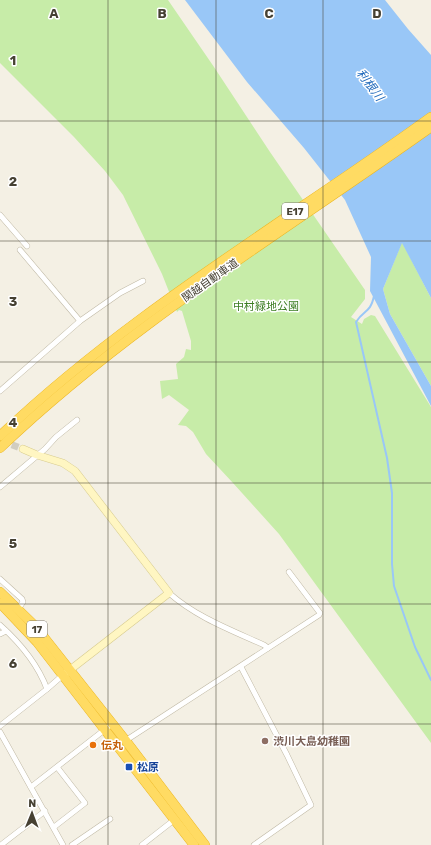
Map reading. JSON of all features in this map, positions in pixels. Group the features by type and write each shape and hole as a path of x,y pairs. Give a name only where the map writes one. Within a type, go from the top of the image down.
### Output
{"highway":[{"name":"関越自動車道","path":"0,448 48,404 161,309 234,252 431,117"},
{"name":"関越自動車道","path":"0,436 46,394 80,366 161,309 431,127"},
{"name":"17","path":"0,592 35,626 66,673"},
{"name":"17","path":"0,603 66,673 109,727 126,741 205,845"},
{"path":"0,608 22,626"},
{"name":"17","path":"109,727 118,746 194,845"}],"street":[{"path":"0,215 26,246"},
{"path":"20,250 80,321"},
{"path":"0,391 80,321 120,293 143,281"},
{"path":"0,487 77,420"},
{"path":"24,449 37,455 63,463 75,471 169,593 192,610 268,648"},
{"path":"118,746 320,613 289,572"},
{"path":"0,579 22,599 23,602 18,609"},
{"path":"0,726 169,593"},
{"path":"0,625 27,655 43,679 47,689"},
{"path":"0,634 6,631"},
{"path":"240,667 287,755 311,805 254,845"},
{"path":"31,787 109,727"},
{"path":"0,732 45,811 62,845"},
{"path":"54,828 85,803 57,767"},
{"path":"1,845 45,811"},
{"path":"72,845 110,819"},
{"path":"142,845 174,820"}],"green space":[{"name":"中村緑地公園","path":"0,0 168,0 365,290 365,299 351,317 362,324 364,319 371,315 375,316 431,407 431,743 279,534 206,454 193,432 186,426 178,425 189,410 169,395 162,399 160,381 178,379 176,364 184,357 186,349 191,350 191,341 182,311 179,310 177,312 162,274 123,195 105,171 74,137 0,63"},
{"path":"402,242 431,298 431,386 390,314 383,289"}],"water":[{"name":"利根川","path":"185,0 385,0 431,55 431,298 402,243 383,289 390,314 431,386 431,406 370,291 371,257 345,200 304,148 247,82"}],"waterway":[{"path":"374,296 369,309 356,322 387,458 392,493 392,564 394,586 415,647 431,680"}],"tunnel":[{"path":"2,441 23,449"}],"place":[{"name":"渋川大島幼稚園","path":"265,741"},
{"name":"伝丸","path":"93,745"},
{"name":"松原","path":"129,767"}]}
